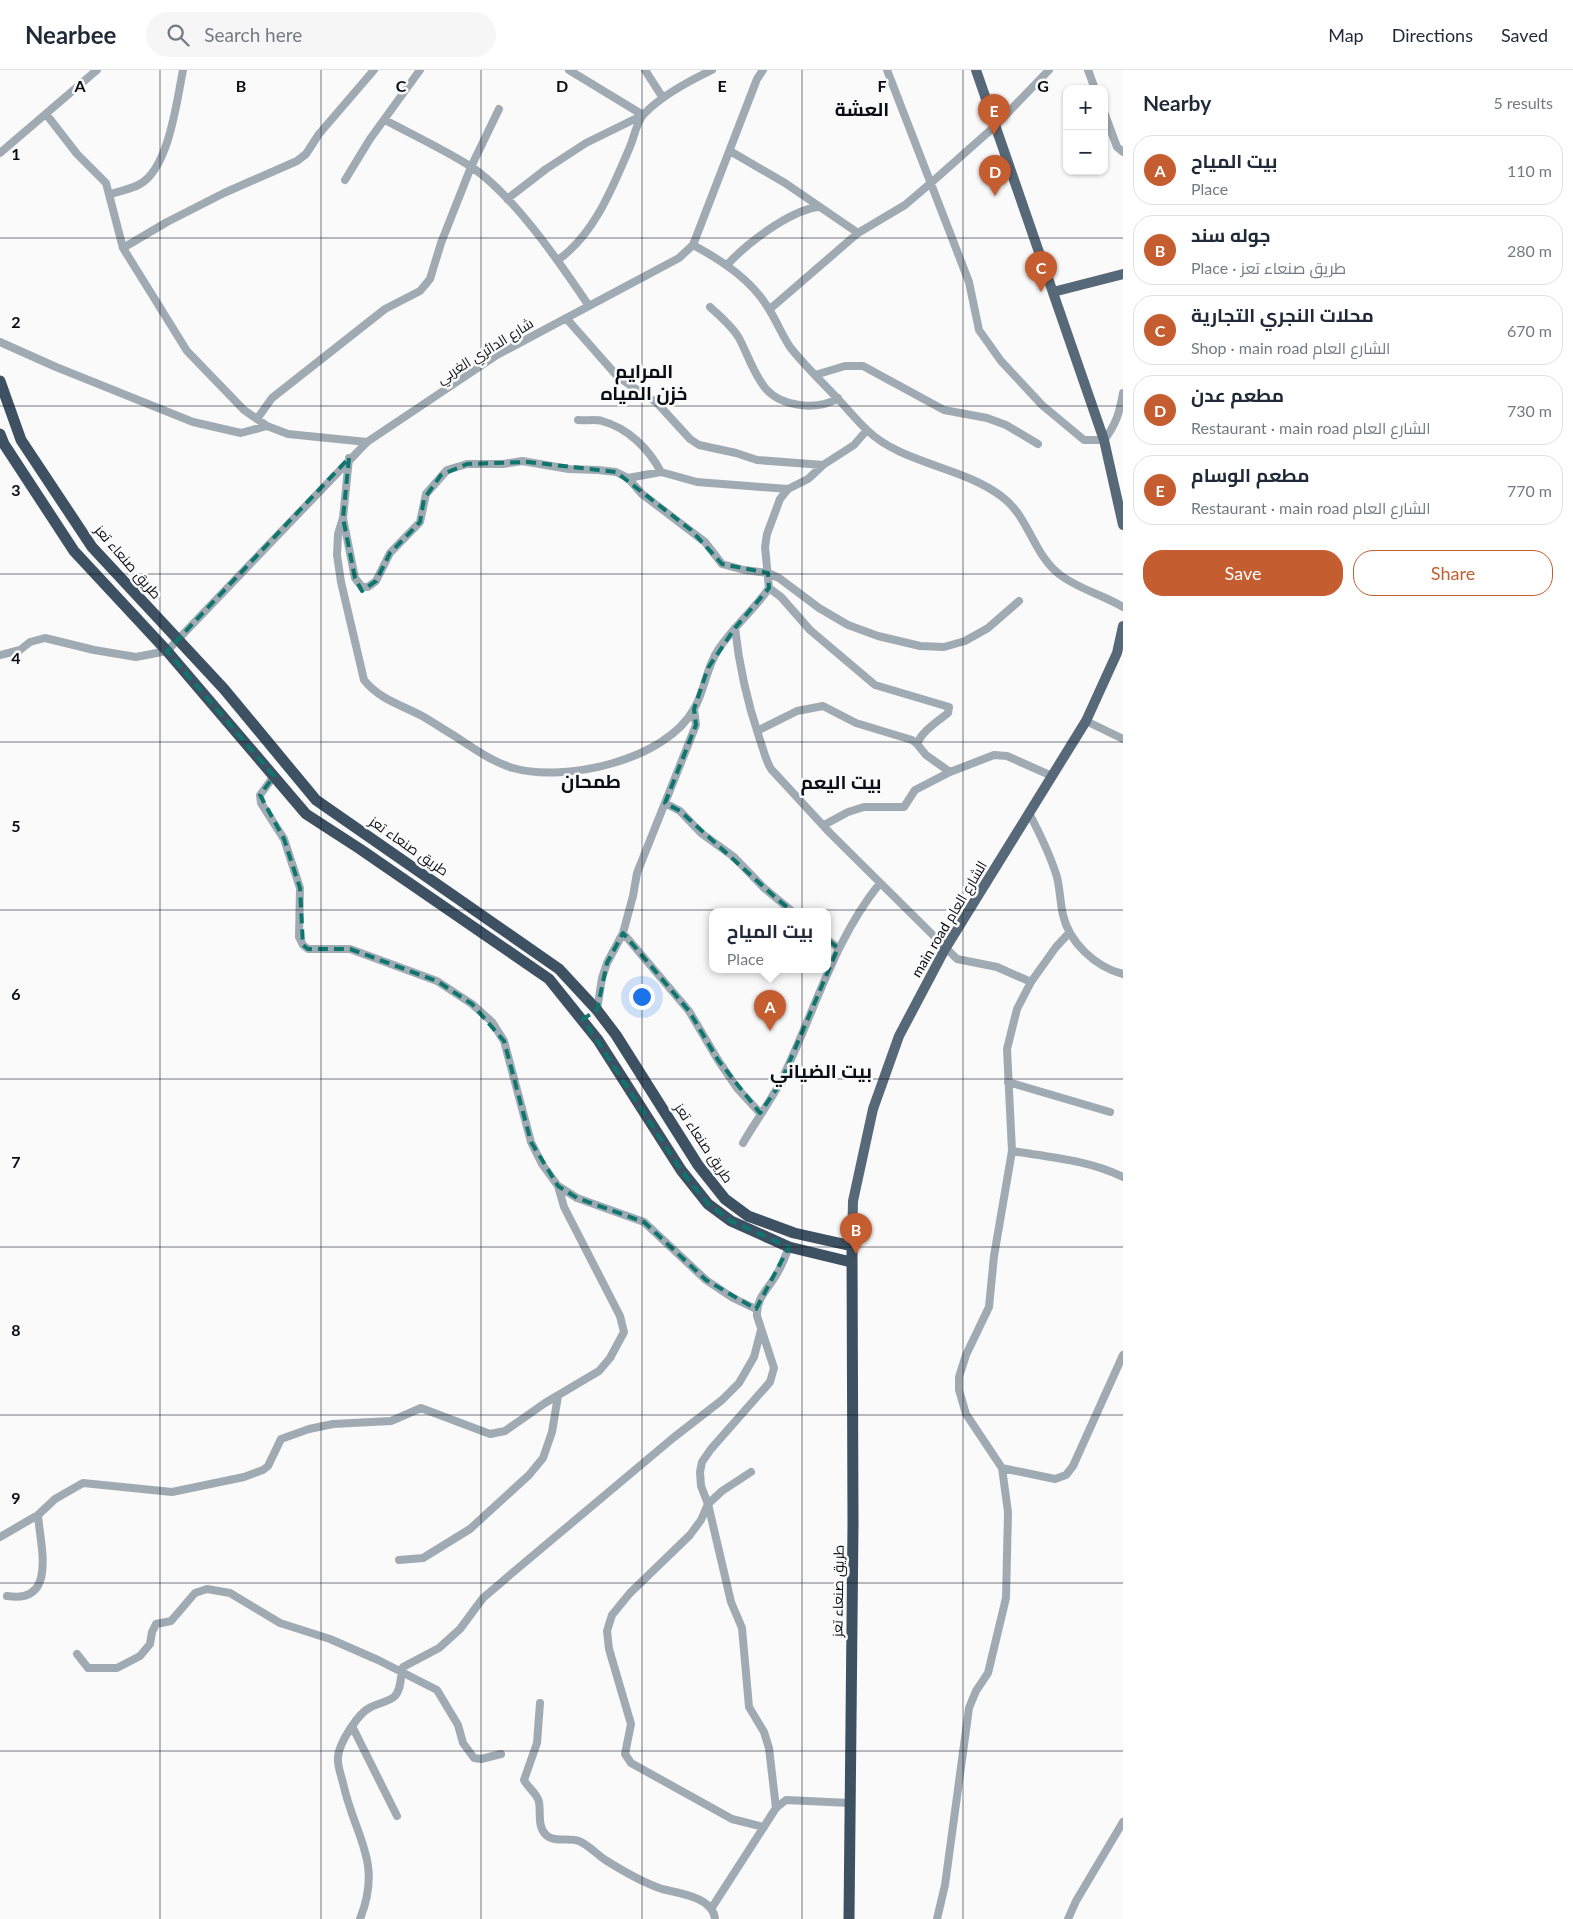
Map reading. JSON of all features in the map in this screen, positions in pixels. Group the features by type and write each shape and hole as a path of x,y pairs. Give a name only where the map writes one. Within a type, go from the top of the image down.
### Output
{"highway":[{"name":"طريق صنعاء تعز","path":"0,381 21,440 92,547 224,689 316,800 559,969 597,1010 616,1035 698,1165 725,1199 748,1216 794,1234 852,1246 854,1524 849,1919"},
{"path":"0,434 4,444 74,551 167,651 306,814 360,849 548,979 583,1020 681,1170 708,1204 731,1221 789,1247 851,1262"},
{"path":"583,1020 597,1010"}],"main road":[{"path":"976,70 994,127 1104,440 1123,525"},
{"path":"1053,292 1123,274"},
{"name":"main road الشارع العام","path":"852,1246 853,1201 873,1109 899,1036 945,949 1086,721 1117,653 1123,626"}],"street":[{"path":"0,153 97,70"},
{"path":"111,194 140,184 154,172 165,147 182,70"},
{"path":"123,248 167,222 224,193 297,161 306,154 319,134 374,70"},
{"path":"345,180 370,139 420,70"},
{"path":"569,70 643,115"},
{"path":"645,70 663,98"},
{"path":"507,199 546,169 586,143 643,115 663,98 712,70"},
{"path":"763,70 757,79 694,246 727,264 770,309 790,347 867,430 883,444 900,453 945,468 1002,496 1018,511 1046,558 1059,574 1123,607"},
{"path":"887,70 899,105 932,182 970,282 979,330 1000,362 1042,405 1084,440 1104,440 1113,429 1119,415 1123,393"},
{"path":"770,309 858,233 905,205 932,182 994,127 1049,70"},
{"path":"1088,70 1094,85"},
{"path":"257,419 272,398 385,309 420,291 430,279 441,242 471,166 499,109"},
{"path":"46,114 77,154 106,183 111,194 123,248 187,351 244,410 267,426 288,434 367,442"},
{"path":"558,260 574,249 593,224 643,115"},
{"path":"385,120 471,166 507,199 558,260 588,306"},
{"path":"1108,123 1117,147 1123,152"},
{"path":"730,151 785,183 817,207 858,233"},
{"path":"727,264 755,240 786,220 807,209 817,207"},
{"name":"شارع الدائري الغربي","path":"167,651 367,442 497,355 679,258 694,246"},
{"path":"710,307 738,337 759,378 771,394 808,406 819,406 838,398"},
{"path":"566,318 618,377 657,404 698,445 736,453 757,460 823,465"},
{"path":"0,342 56,367 193,422 241,432 267,426"},
{"path":"815,375 845,366 863,366 936,406 987,418 1006,425 1038,444"},
{"path":"578,420 604,422 629,434 650,454 661,472"},
{"path":"350,458 343,518 338,534 337,555 341,582 364,680 373,691 423,717 496,762 513,768 560,773 602,766 624,760 655,746 677,728 694,709 708,668 735,628 769,588 765,556 767,534 780,499 788,489 808,480 823,465 854,445 867,430"},
{"path":"343,518 355,578 362,587 368,587 376,581 395,546 420,522 426,494 441,475 456,466 528,462 569,470 616,472 628,478 642,494 704,542 722,564 744,570 768,573 787,583 818,608 848,625 878,636 920,646 944,647 965,641 988,628 1020,602"},
{"path":"628,478 661,472 697,482 788,489"},
{"path":"769,588 781,597 810,630 875,685 949,706 948,713 929,728 919,738 917,744"},
{"path":"735,628 740,667 765,759 771,769 880,883 957,959 997,967 1031,982"},
{"path":"0,655 20,650 30,642 44,638 94,650 136,657 167,651"},
{"path":"757,732 797,711 823,706 856,723 912,740 926,755 950,772"},
{"path":"597,1010 607,963 623,933 637,873 696,725 694,709"},
{"path":"1086,721 1123,739"},
{"path":"824,825 848,812 864,807 904,807 915,790 950,772 984,758 1002,754 1052,776"},
{"path":"0,1538 38,1515 56,1499 83,1483 172,1492 244,1477 263,1470 268,1466 281,1440 309,1429 333,1424 391,1421 421,1408 490,1434 504,1432 599,1371 610,1358 624,1332 620,1316 564,1206 558,1186 542,1164 531,1142 504,1041 492,1022 437,981 350,950 308,949 303,944 299,937 300,888 284,839 262,803 260,795 274,776"},
{"path":"665,803 680,811 701,833 734,857 764,888 788,908"},
{"path":"1029,813 1052,862 1057,878 1063,915 1069,933 1082,950 1096,960 1123,974"},
{"path":"831,964 863,904 880,883"},
{"path":"623,933 688,1011 737,1088 760,1113"},
{"path":"937,1919 945,1885 969,1708 976,1691 988,1673 1006,1598 1008,1512 1002,1468 966,1414 959,1390 959,1377 966,1355 989,1307 994,1256 1012,1151 1008,1049 1017,1010 1031,982 1069,933"},
{"path":"831,942 838,948"},
{"path":"743,1143 760,1113 780,1084 827,973"},
{"path":"1008,1082 1110,1112"},
{"path":"1012,1151 1108,1169 1123,1177"},
{"path":"558,1186 577,1198 644,1222 706,1280 734,1298 756,1308"},
{"path":"776,1808 764,1732 749,1707 742,1628 731,1602 708,1504 701,1486 702,1462 725,1432 770,1382 774,1368 756,1308 776,1276 789,1247"},
{"path":"360,1919 370,1883 369,1860 352,1816 338,1757 341,1742 369,1707 394,1697 399,1690 403,1667 439,1648 460,1630 483,1598 672,1438 722,1400 739,1382 754,1358 762,1330"},
{"path":"1002,1468 1055,1479 1066,1475 1073,1466 1123,1355"},
{"path":"399,1560 423,1558 470,1529 530,1475 543,1458 552,1432 558,1396"},
{"path":"751,1472 722,1491 708,1504 701,1520 690,1535 630,1592 612,1615 607,1631 609,1649 631,1724 626,1754 631,1763 732,1819 764,1827"},
{"path":"7,1596 22,1598 32,1592 40,1583 44,1569 38,1515"},
{"path":"77,1654 88,1668 117,1668 146,1650 156,1624 171,1621 195,1593 207,1589 230,1593 280,1623 330,1639 437,1690 458,1725 463,1743 474,1758 481,1759 501,1754"},
{"path":"540,1703 537,1743 524,1780 538,1801 540,1828 551,1838 572,1839 582,1842 607,1861 661,1888 682,1892 711,1909 715,1919"},
{"path":"352,1726 397,1816"},
{"path":"711,1909 776,1808 786,1800 850,1802"},
{"path":"1068,1919 1076,1901 1123,1822"}],"highlighted area":[{"path":"349,458 343,518 355,578 362,591 376,581 390,553 420,522 424,499 441,475 467,464 528,462 616,472 691,530 722,564 768,573 769,588 735,628 708,668 694,709 696,725 665,803 680,811 777,899 838,948 780,1084 760,1113 718,1060 689,1011 623,933 607,963 597,1010 583,1019 681,1170 708,1204 731,1221 789,1247 756,1309 706,1280 644,1222 577,1198 558,1186 531,1142 504,1041 472,1004 437,981 350,949 308,949 303,945 300,888 284,839 260,795 274,776 167,651"}],"place":[{"name":"مطعم الوسام","path":"994,135"},
{"name":"مطعم عدن","path":"995,196"},
{"name":"محلات النجري التجارية","path":"1041,292"},
{"name":"بيت المياح","path":"770,1031"},
{"name":"جوله سند","path":"856,1254"}],"district":[{"name":"العشة","path":"862,109"},
{"name":"المرايم خزن المياه","path":"644,382"},
{"name":"طمحان","path":"591,781"},
{"name":"بيت اليعم","path":"841,782"},
{"name":"بيت الضياني","path":"821,1071"}]}
